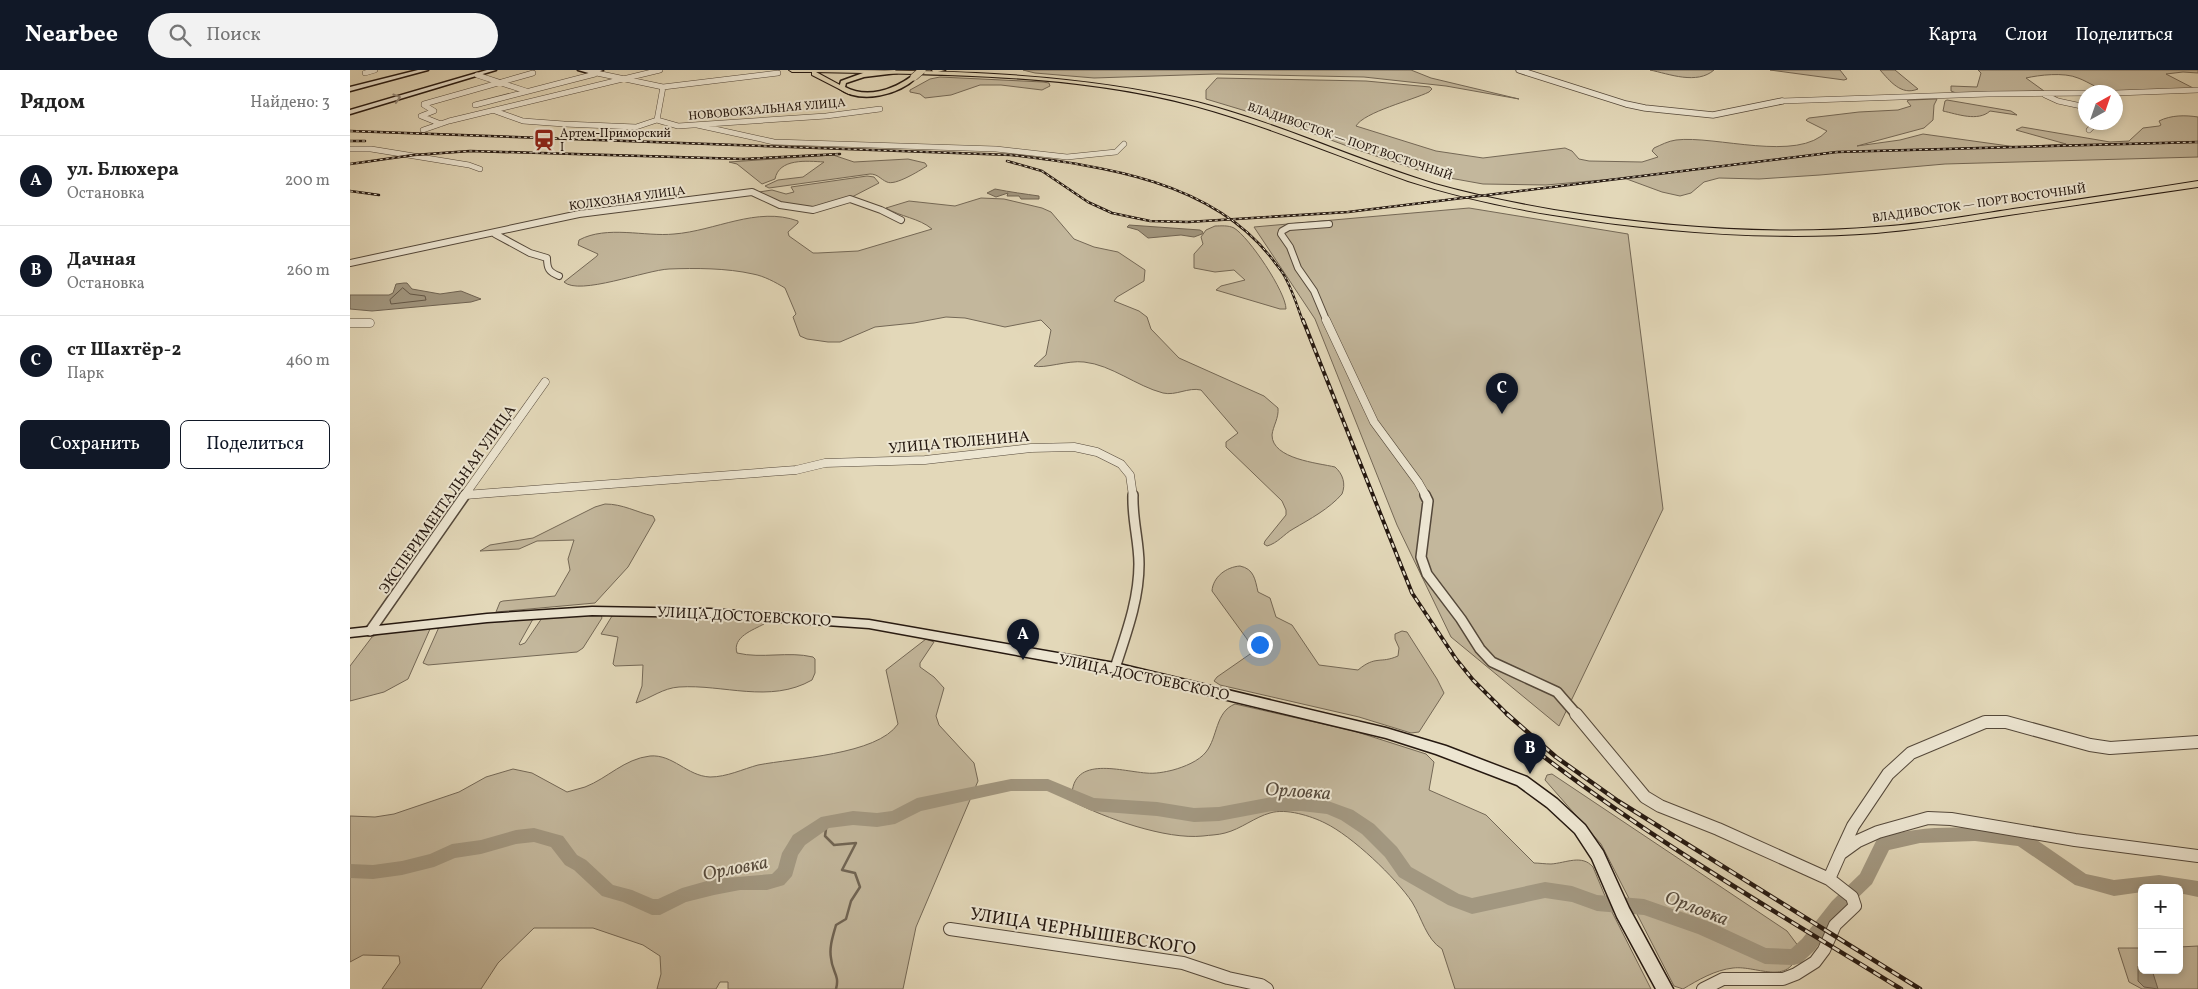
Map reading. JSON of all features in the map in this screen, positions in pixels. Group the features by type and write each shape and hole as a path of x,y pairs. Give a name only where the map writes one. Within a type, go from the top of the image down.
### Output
{"highway":[{"name":"ВЛАДИВОСТОК — ПОРТ ВОСТОЧНЫЙ","path":"792,70 934,70 1035,75 1121,86 1193,100 1254,116 1423,177 1466,189 1550,207 1661,222 1775,228 1848,227 1890,224 2198,179"},
{"path":"1015,70 1035,75"},
{"path":"781,71 823,76 841,89 849,92"},
{"name":"ВЛАДИВОСТОК — ПОРТ ВОСТОЧНЫЙ","path":"902,71 1035,78 1138,92 1233,114 1412,179 1455,191 1542,210 1605,220 1689,229 1809,232 1878,230 2198,184"}],"main road":[{"path":"350,89 425,70"},
{"path":"350,112 493,70"},
{"path":"581,70 597,71"},
{"path":"902,71 863,75 847,80 842,85 843,89 849,92 866,94 889,91 905,85 922,70"},
{"path":"934,70 942,70"},
{"name":"УЛИЦА ДОСТОЕВСКОГО","path":"350,633 540,614 592,611 710,612 869,624 1116,668 1386,733 1441,750 1522,781 1552,802 1580,828 1598,856 1623,912 1665,989"}],"street":[{"path":"365,72 375,70"},
{"path":"423,130 495,110 660,70"},
{"path":"1519,70 1626,104 1645,108 1713,114 1782,102 2078,93"},
{"path":"474,105 527,92 597,71 623,80 663,87 781,71"},
{"path":"441,124 422,117 434,110 424,106 424,104 534,73"},
{"path":"477,75 527,92"},
{"path":"657,120 663,87"},
{"path":"2123,92 2198,90"},
{"path":"2042,93 2058,101 2078,105"},
{"name":"НОВОВОКЗАЛЬНАЯ УЛИЦА","path":"495,110 528,122 636,127 657,120 678,126 826,116 880,109"},
{"path":"697,125 750,139 774,142 996,149 1067,158 1116,152 1124,144"},
{"path":"350,149 372,149 469,165 480,169"},
{"name":"КОЛХОЗНАЯ УЛИЦА","path":"350,263 495,234 579,214 752,192 780,205 813,210 850,199 881,210 901,220"},
{"path":"1329,224 1289,227 1282,231 1281,234 1290,247 1298,268 1314,291 1339,350 1374,422 1418,482 1428,501 1422,540 1423,567 1461,619 1480,649 1502,668 1557,692 1645,797 1660,806 1718,829 1829,879 1848,894 1855,906 1835,925 1824,950 1808,967 1783,979 1723,979 1703,989"},
{"path":"495,234 530,253 545,257 548,260 547,268 551,273 559,276"},
{"path":"350,323 370,323"},
{"name":"ЭКСПЕРИМЕНТАЛЬНАЯ УЛИЦА","path":"370,631 545,382"},
{"name":"УЛИЦА ТЮЛЕНИНА","path":"465,495 810,469 825,463 859,464 1058,447 1090,450 1124,467 1130,475 1132,516 1137,535 1138,590 1116,668"},
{"path":"1829,879 1853,826 1867,802 1888,774 1911,752 1985,722 2006,722 2090,745 2110,748 2198,742"},
{"path":"1840,854 1858,841 1878,832 1928,818 1952,819 2075,840 2198,856"},
{"name":"УЛИЦА ЧЕРНЫШЕВСКОГО","path":"950,929 1183,963 1228,978 1262,985 1266,989"}],"shaded area":[{"path":"1023,70 1411,70 1431,78 1519,99 1446,86 1364,77 1215,74 1094,78 1035,73"},
{"path":"1650,70 1714,70 1700,77 1691,78"},
{"path":"1770,70 1840,70 1847,79 1844,80"},
{"path":"1880,70 1895,70 1918,89 1906,91 1901,89 1892,83"},
{"path":"1978,70 2198,70 2198,73 2166,74 2195,89 2123,92 2123,85 2092,85 2072,76 2052,75 2026,78 2044,91 1956,93 1951,91 1951,86 1977,87 1981,73"},
{"path":"940,77 1043,82 1049,83 1050,86 1042,90 1001,85 980,85 951,95 925,98 920,94 910,92 910,90 930,79"},
{"path":"1217,78 1366,81 1430,87 1432,89 1429,92 1378,111 1356,126 1436,151 1483,158 1565,148 1572,151 1579,159 1589,161 1642,162 1658,157 1652,151 1654,148 1676,140 1692,139 1777,147 1797,145 1814,140 1827,131 1806,120 1809,118 1898,110 1911,106 1907,101 1909,100 1937,99 1934,105 1933,120 1924,128 1857,146 1900,140 1923,134 2016,147 2066,144 2016,130 2022,127 2110,142 2129,141 2143,128 2161,125 2159,121 2173,117 2188,116 2198,117 2198,157 1945,164 1759,179 1719,178 1704,182 1691,193 1680,196 1662,192 1624,178 1546,185 1483,184 1433,175 1279,121 1206,99 1206,90"},
{"path":"1945,101 2011,111 2017,115 1990,111 1974,117 1961,115 1943,111"},
{"path":"833,155 854,162 908,159 925,163 927,166 891,183 870,174 769,188 765,186 778,180 803,177 824,162 802,161 788,164 782,167 775,179 762,184 737,164 729,162"},
{"path":"867,176 874,177 879,183 850,198 813,207 778,202 759,192 772,190 786,194 794,192 791,187"},
{"path":"981,198 1004,199 1042,208 1051,212 1074,239 1094,247 1118,252 1145,270 1144,281 1117,297 1114,301 1139,311 1147,317 1151,329 1179,358 1264,396 1278,408 1278,415 1272,435 1274,443 1279,450 1287,455 1335,467 1343,479 1344,487 1342,494 1319,513 1267,546 1264,544 1265,541 1286,515 1286,510 1282,501 1226,447 1226,442 1238,433 1201,390 1163,393 1143,386 1104,367 1084,362 1034,366 1046,355 1051,330 1041,320 1005,327 965,318 946,317 875,327 840,342 828,342 800,336 793,317 796,314 785,288 757,275 722,270 669,269 583,286 572,286 564,282 598,254 578,245 579,240 602,233 663,235 689,232 752,218 767,216 783,217 798,221 788,232 789,236 813,253 858,251 932,229 921,222 886,208 909,201 955,206"},
{"path":"1469,208 1628,234 1663,509 1559,726 1451,637 1397,525 1315,319 1254,227"},
{"path":"1215,226 1227,226 1241,233 1274,278 1286,309 1280,309 1216,290 1221,286 1245,280 1234,270 1215,272 1194,268 1194,254 1203,244 1201,237 1206,230"},
{"path":"605,504 624,507 653,516 655,520 628,567 595,603 496,612 500,602 503,601 555,596 570,570 568,559 574,540 537,541 519,549 480,551 490,545 533,538 595,507"},
{"path":"1245,567 1251,572 1258,592 1270,598 1276,617 1292,625 1319,665 1358,670 1374,661 1398,656 1399,648 1395,634 1402,631 1407,632 1444,693 1419,732 1411,733 1359,717 1220,685 1214,681 1253,652 1247,639 1212,591 1215,581 1221,574 1230,568"},
{"path":"620,614 765,619 764,624 740,638 736,647 737,653 746,655 804,655 813,657 815,659 815,673 812,680 780,691 763,692 679,687 662,691 636,703 642,686 643,665 615,666 613,664 618,637 601,634 612,616"},
{"path":"601,615 602,618 583,648 577,652 428,665 423,663 439,627 447,624 533,619 520,645 525,643 542,618"},
{"path":"430,629 408,679 384,692 350,701 350,666 372,637 380,633"},
{"path":"926,639 934,642 920,663 920,667 934,677 944,688 936,716 939,725 974,763 978,781 916,927 903,989 728,989 728,982 720,982 716,989 657,989 661,974 660,956 643,945 593,928 534,928 498,963 481,989 382,989 400,963 399,956 363,955 350,962 350,816 375,817 394,814 459,792 486,777 513,769 532,773 567,792 585,787 632,761 650,756 666,758 702,776 716,777 758,765 834,754 854,749 887,734 898,724 886,670"},
{"path":"1235,704 1354,731 1426,754 1434,762 1429,790 1486,815 1534,863 1551,864 1579,860 1589,863 1593,867 1610,908 1651,989 1455,989 1442,949 1428,934 1416,908 1405,892 1360,847 1325,823 1313,818 1283,811 1264,815 1237,829 1217,835 1172,835 1118,821 1072,801 1073,786 1079,777 1087,771 1110,769 1156,773 1177,769 1195,761 1210,746 1224,713"},
{"path":"1552,774 1787,931 1799,947 1795,960 1789,968 1773,972 1743,968 1726,969 1713,973 1683,989 1674,986 1601,844 1545,780 1547,775"},
{"path":"2198,946 2198,989 2142,989 2129,982 2118,948 2138,948 2138,974 2183,974 2183,947"}],"water":[{"path":"995,189 1039,196 1039,199 1021,199 1019,196 1007,196 1008,193 996,197 987,193"},
{"path":"1129,225 1200,230 1203,232 1194,237 1181,235 1148,238 1138,230 1127,227"},
{"path":"407,283 412,289 440,294 461,291 481,299 471,302 372,311 350,309 350,295 389,295 393,293 396,284"},
{"path":"2138,974 2153,974 2158,989 2144,987 2138,981"}],"waterway":[{"name":"Орловка","path":"350,871 373,872 402,868 434,860 452,851 481,847 516,837 534,835 557,841 571,860 580,865 608,891 626,895 652,907 660,907 682,896 714,887 740,883 767,883 778,880 786,871 790,853 799,840 818,826 827,822 853,818 877,820 895,817 917,805 1011,785 1048,785 1092,804 1157,809 1194,815 1219,814 1272,804 1301,804 1328,808 1347,815 1368,829 1391,852 1405,872 1454,900 1472,906 1545,890 1572,894 1597,903 1644,907 1704,928 1765,956 1794,957 1808,945 1838,906 1866,879 1883,844 1920,836 1975,834 2022,839 2081,880 2114,888 2159,882 2198,889"},
{"path":"827,822 825,836 834,845 856,843 842,870 855,873 860,887 851,901 846,919 836,925 833,937 831,954 837,980 836,989"}],"railway":[{"path":"350,131 1011,155 1082,165 1119,172 1154,182 1188,195 1230,219"},
{"path":"350,141 365,141"},
{"path":"1230,219 1348,212 1837,152 2198,142"},
{"path":"350,164 414,155 470,151 743,159 840,154"},
{"path":"1007,161 1042,171 1088,202 1112,213 1150,221 1188,222 1230,219"},
{"path":"350,191 379,195"},
{"path":"1230,219 1248,233 1283,274 1289,284 1303,322"},
{"path":"1303,320 1412,593 1456,659 1473,680 1507,714"},
{"path":"1507,714 1556,757 1618,801 1920,989"},
{"path":"1539,753 1671,846 1901,989"}],"place":[{"name":"Артем-Приморский I","path":"544,140"},
{"name":"ст Шахтёр-2","path":"1502,414"},
{"name":"ул. Блюхера","path":"1023,660"},
{"name":"Дачная","path":"1530,774"}]}
